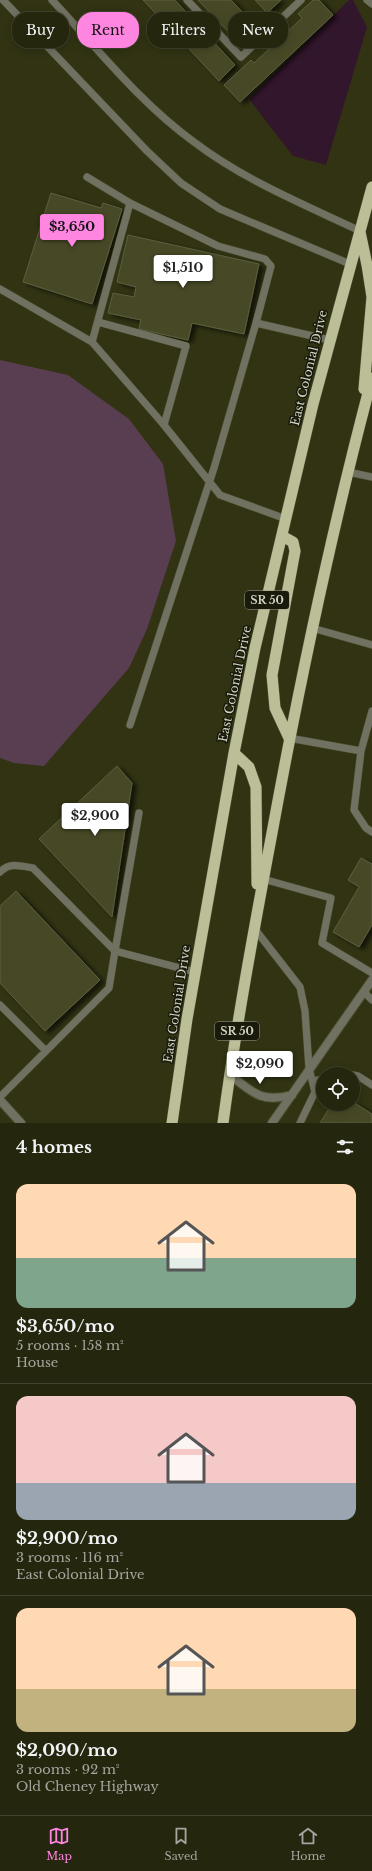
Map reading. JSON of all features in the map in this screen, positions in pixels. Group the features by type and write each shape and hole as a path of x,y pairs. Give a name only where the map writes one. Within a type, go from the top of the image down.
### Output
{"highway":[{"name":"East Colonial Drive","path":"172,1123 195,972 234,754 255,648 330,340 372,188"},
{"path":"360,231 368,265 372,297 361,420"},
{"name":"SR 50","path":"223,1123 229,1074 254,928 289,738 312,628 348,472 372,378"},
{"path":"282,536 293,542 295,551 272,675 275,708 289,738"},
{"path":"234,754 249,767 256,787 258,908"}],"street":[{"path":"272,1123 372,980"},
{"path":"229,1074 260,1096 269,1099 292,1095"},
{"path":"0,1100 21,1123"}],"lane":[{"path":"3,0 147,151 181,184 220,208 350,264"},
{"path":"52,0 126,79 166,119 194,142 241,173 360,231"},
{"path":"187,0 241,57 301,0"},
{"path":"367,0 372,4"},
{"path":"87,177 130,203 218,246 265,259 271,266 256,323 209,483 130,725"},
{"path":"92,342 130,203"},
{"path":"0,289 92,342 164,425 220,495 286,519"},
{"path":"98,322 186,346 164,425"},
{"path":"256,323 330,340"},
{"path":"348,472 372,477"},
{"path":"312,628 372,645"},
{"path":"372,711 361,751 354,810 366,828 372,832"},
{"path":"289,738 361,751"},
{"path":"0,1097 109,988 139,813"},
{"path":"0,872 3,868 14,864 33,868 115,951 195,972"},
{"path":"263,879 331,898 322,943 372,973"},
{"path":"254,928 300,987 305,1011 310,1068 314,1081 315,1092 300,1123"},
{"path":"364,992 372,1000"},
{"path":"0,1004 46,1051"},
{"path":"360,1077 372,1085"}],"shaded area":[{"path":"349,0 353,0 367,27 326,165 293,156 249,99"},
{"path":"0,360 68,375 129,419 163,464 176,541 147,629 129,668 44,766 14,763 0,758"}],"building":[{"path":"143,0 175,0 186,12 154,12"},
{"path":"198,0 231,0 242,12 228,12 228,32 220,23 220,12 209,12"},
{"path":"255,0 281,0 268,12 266,12"},
{"path":"313,0 319,0 333,15 240,102 224,85 251,60 254,63 270,48 288,48 288,31 302,18 298,14"},
{"path":"188,48 219,48 235,65 219,81"},
{"path":"51,193 101,208 103,203 122,209 92,304 23,282"},
{"path":"128,235 259,264 244,334 192,323 188,340 139,329 141,320 108,313 113,293 134,297 136,287 117,282"},
{"path":"117,766 132,783 112,917 39,839"},
{"path":"361,858 372,864 372,925 359,947 333,932 359,887 348,880"},
{"path":"16,891 100,980 45,1031 0,983 0,906"},
{"path":"360,1106 372,1114 372,1123 320,1123 328,1111 360,1111"}]}
